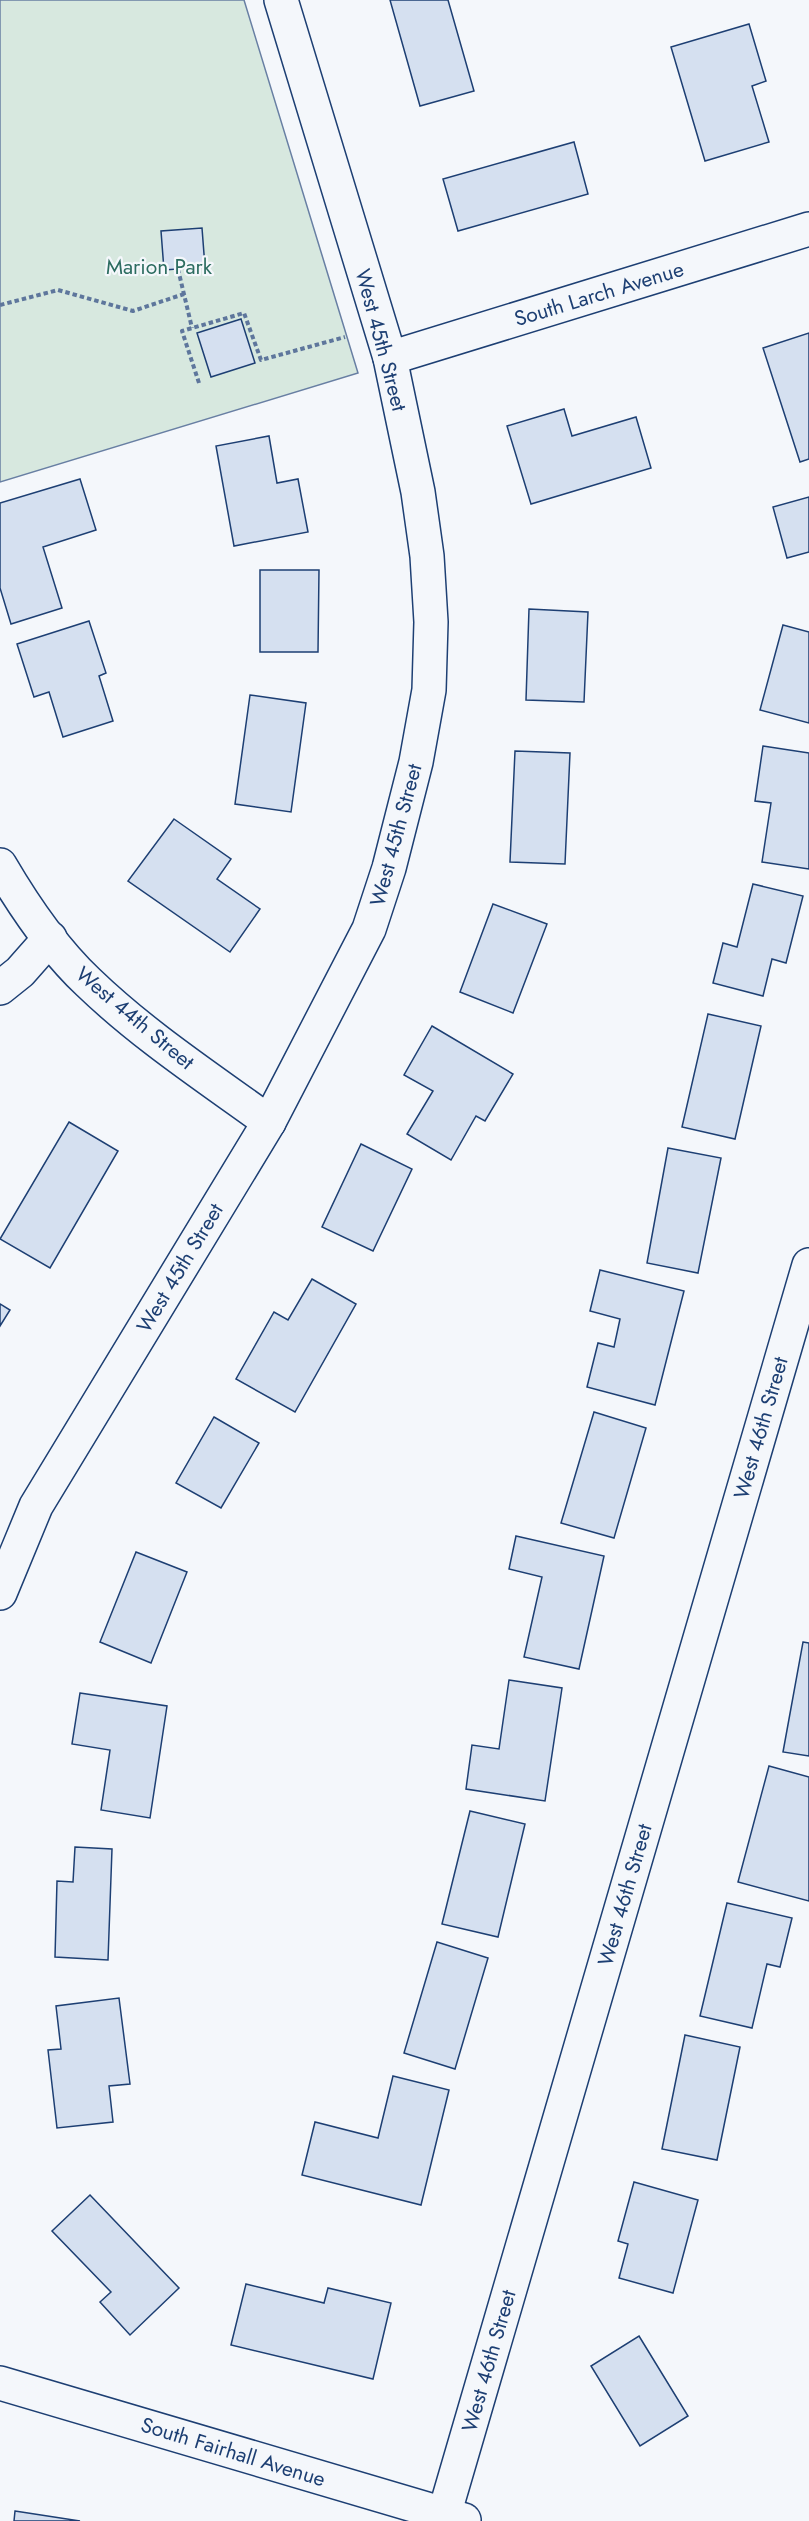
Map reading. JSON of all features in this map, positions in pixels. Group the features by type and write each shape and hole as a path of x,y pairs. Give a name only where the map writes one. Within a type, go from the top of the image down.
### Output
{"street":[{"name":"West 45th Street","path":"0,1593 36,1506 269,1122 369,928 389,868 416,762 429,690 430,622 427,556 418,492 385,343 281,0"},
{"name":"South Larch Avenue","path":"385,343 809,229"},
{"name":"West 44th Street","path":"0,865 18,895 87,982 146,1033 269,1122"},
{"path":"0,988 20,972 50,938"},
{"name":"West 46th Street","path":"454,2519 809,1265"},
{"name":"South Fairhall Avenue","path":"0,2383 454,2519"}],"path":[{"path":"178,269 192,328"},
{"path":"0,305 58,290 133,311 184,294"},
{"path":"199,383 182,331 244,313 261,360 385,343"}],"green space":[{"name":"Marion Park","path":"0,0 244,0 358,373 0,482"}],"building":[{"path":"390,0 448,0 474,91 420,106"},
{"path":"749,24 766,81 752,86 769,142 705,161 671,47"},
{"path":"574,142 588,194 458,231 443,179"},
{"path":"202,228 205,267 164,270 161,231"},
{"path":"241,319 255,363 211,377 197,333"},
{"path":"809,333 809,459 800,462 763,348"},
{"path":"564,409 572,436 636,417 651,468 531,504 507,426"},
{"path":"269,436 277,483 298,479 308,532 234,546 216,446"},
{"path":"80,479 96,530 43,547 62,608 11,624 0,588 0,503"},
{"path":"809,497 809,552 787,558 773,507"},
{"path":"260,570 319,570 318,652 260,652"},
{"path":"529,609 588,612 584,702 526,700"},
{"path":"89,621 106,673 99,676 113,721 63,737 49,692 34,697 17,644"},
{"path":"783,625 809,632 809,723 760,710"},
{"path":"250,695 306,703 291,812 235,804"},
{"path":"763,746 809,753 809,869 762,862 771,803 755,801"},
{"path":"515,751 570,753 565,864 510,862"},
{"path":"174,819 231,859 217,879 260,909 230,952 128,881"},
{"path":"753,884 803,896 786,963 772,959 763,996 713,983 723,943 737,947"},
{"path":"493,904 547,924 513,1013 460,992"},
{"path":"708,1014 761,1026 735,1139 682,1127"},
{"path":"432,1026 513,1074 485,1121 476,1116 451,1160 407,1134 433,1091 404,1075"},
{"path":"69,1122 118,1151 50,1268 0,1239"},
{"path":"361,1144 412,1169 373,1251 322,1227"},
{"path":"668,1148 721,1158 698,1273 647,1263"},
{"path":"600,1270 684,1291 655,1405 587,1387 598,1343 614,1347 620,1319 590,1311"},
{"path":"312,1279 356,1304 295,1412 236,1379 274,1312 288,1320"},
{"path":"0,1304 10,1310 0,1326"},
{"path":"594,1412 646,1428 614,1538 561,1523"},
{"path":"214,1417 259,1443 221,1508 176,1483"},
{"path":"516,1536 604,1556 579,1669 524,1657 542,1577 509,1569"},
{"path":"136,1552 187,1572 151,1663 100,1642"},
{"path":"803,1642 809,1643 809,1756 783,1752"},
{"path":"509,1680 562,1688 545,1801 466,1789 472,1745 499,1749"},
{"path":"80,1693 167,1706 150,1818 101,1810 110,1750 72,1744"},
{"path":"769,1766 809,1777 809,1901 738,1882"},
{"path":"470,1811 525,1824 498,1937 442,1924"},
{"path":"75,1847 112,1849 108,1960 55,1957 57,1881 73,1882"},
{"path":"727,1903 792,1918 780,1967 767,1964 752,2028 700,2016"},
{"path":"437,1942 488,1958 455,2069 404,2053"},
{"path":"119,1998 130,2084 109,2086 113,2122 57,2128 48,2050 61,2049 56,2006"},
{"path":"685,2035 740,2047 717,2160 662,2149"},
{"path":"393,2076 449,2090 421,2205 302,2175 315,2122 378,2138"},
{"path":"634,2182 698,2200 673,2293 619,2278 628,2244 618,2241"},
{"path":"90,2195 179,2288 130,2335 100,2302 111,2292 52,2231"},
{"path":"246,2284 324,2303 328,2288 391,2303 373,2379 231,2345"},
{"path":"639,2336 688,2416 640,2446 591,2366"},
{"path":"15,2511 80,2521 14,2521"}]}
